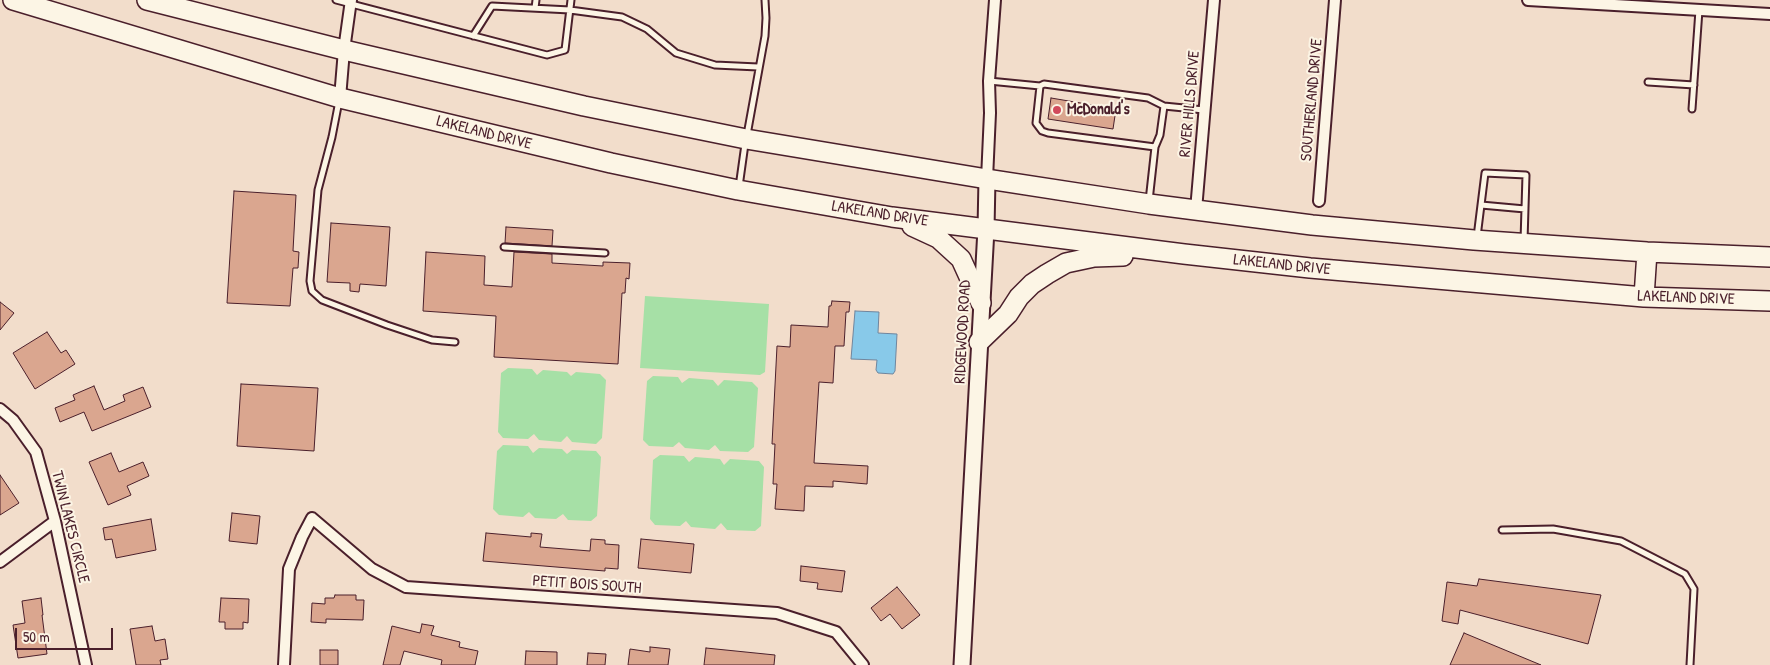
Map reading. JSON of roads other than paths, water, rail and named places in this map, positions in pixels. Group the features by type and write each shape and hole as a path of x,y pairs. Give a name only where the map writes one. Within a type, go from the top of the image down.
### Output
{"highway":[{"path":"147,0 344,50 584,106 746,139 987,179 1148,204 1312,225 1524,244 1770,257"},
{"name":"LAKELAND DRIVE","path":"19,1 340,98 610,163 738,190 892,217 1310,268 1644,297 1770,301"},
{"path":"892,217 938,238 950,247 961,258 982,302"},
{"path":"1644,297 1647,252"},
{"path":"979,342 1008,314 1019,297 1032,284 1066,263 1094,257 1184,254"}],"street":[{"name":"RIDGEWOOD ROAD","path":"962,665 986,229 990,113 989,81 995,0"},
{"name":"RIVER HILLS DRIVE","path":"1196,210 1214,0"},
{"name":"SOUTHERLAND DRIVE","path":"1319,202 1335,0"},
{"path":"1528,0 1591,2 1770,14"},
{"path":"340,98 350,2"},
{"name":"TWIN LAKES CIRCLE","path":"0,409 13,420 36,452 55,521 86,665"},
{"name":"PETIT BOIS SOUTH","path":"284,665 289,569 312,518 372,569 406,588 776,613 814,623 836,632 864,665"},
{"path":"0,562 55,521"}],"lane":[{"path":"336,0 350,2 547,55 565,50 571,0"},
{"path":"535,8 536,0"},
{"path":"738,190 766,27 765,0"},
{"path":"474,36 492,6 570,10 622,18 647,29 676,54 715,65 758,67"},
{"path":"1692,109 1699,10"},
{"path":"989,81 1040,86 1044,84 1148,98 1164,106 1204,110"},
{"path":"1648,82 1694,85"},
{"path":"1040,86 1036,123 1042,131 1155,147"},
{"path":"340,98 318,190 310,281 312,291 322,300 387,325 432,340 455,342"},
{"path":"1148,204 1155,147 1160,136 1164,106"},
{"path":"1477,240 1484,173 1526,175 1524,244"},
{"path":"1481,205 1525,209"},
{"path":"504,247 605,253"},
{"path":"1502,530 1553,529 1621,541 1685,574 1694,588 1690,665"}],"water":[{"path":"855,311 879,312 878,333 897,334 895,371 893,374 878,373 876,370 877,360 851,359"}],"place":[{"name":"McDonald's","path":"1057,110"}]}
